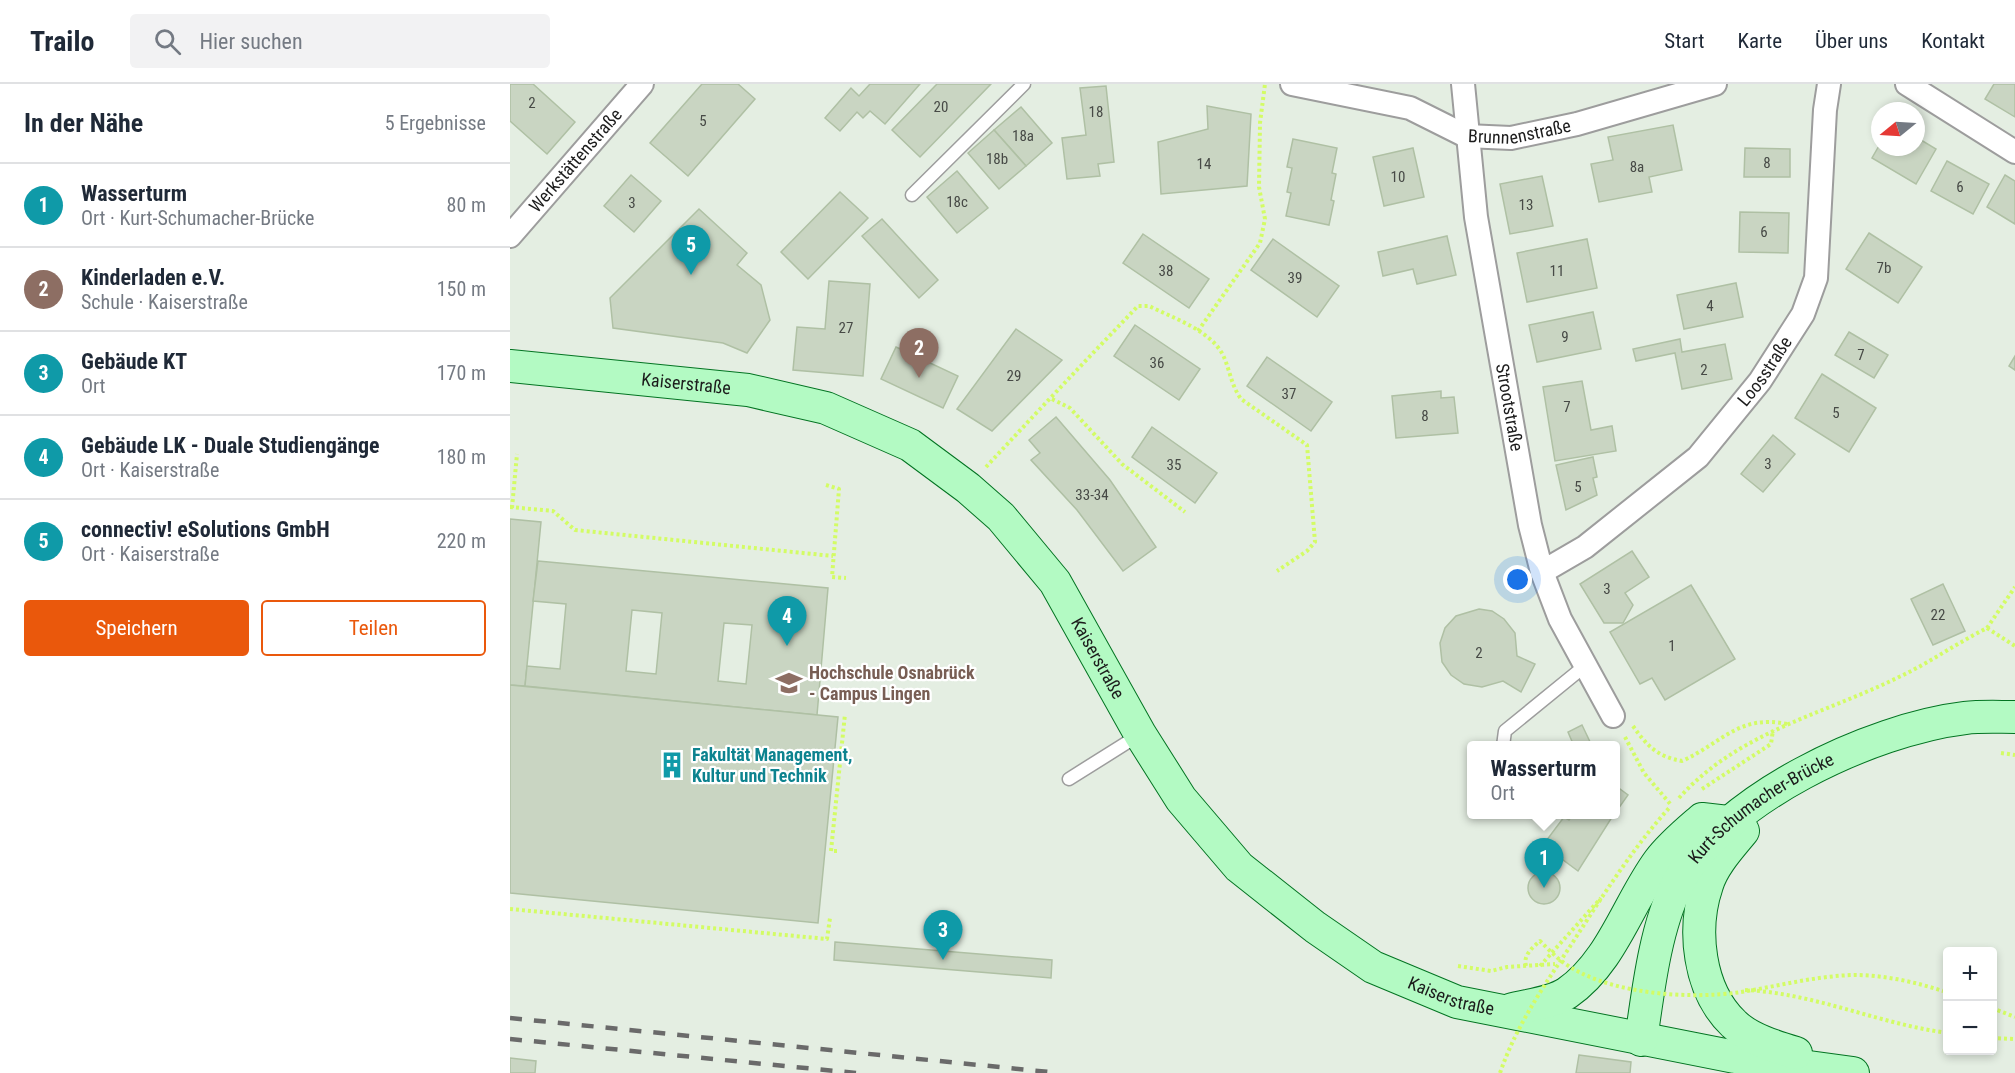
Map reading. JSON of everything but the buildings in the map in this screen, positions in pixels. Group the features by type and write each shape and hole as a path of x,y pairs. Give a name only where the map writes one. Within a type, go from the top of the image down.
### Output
{"main road":[{"name":"Kaiserstraße","path":"510,366 748,390 826,408 910,445 968,488 1001,517 1055,582 1140,734 1181,799 1239,867 1315,927 1372,967 1457,1002 1735,1058 1853,1073"},
{"name":"Kurt-Schumacher-Brücke","path":"1641,1040 1648,988 1665,919 1677,885 1695,857 1728,822 1779,787 1860,747 1910,729 1964,718 2015,717"},
{"path":"1779,787 1725,853 1707,883 1699,946 1704,969 1722,1010 1734,1025 1758,1039 1790,1051 1869,1073"},
{"path":"1504,1011 1556,998 1578,984 1589,973 1624,921 1659,861 1685,833 1702,819 1728,822"}],"street":[{"name":"Werkstättenstraße","path":"510,236 642,84"},
{"name":"Brunnenstraße","path":"1292,84 1410,108 1466,136 1511,138 1577,124 1715,84"},
{"name":"Strootstraße","path":"1463,84 1466,136 1476,217 1509,412 1542,572 1560,619 1586,665 1620,717"},
{"name":"Loosstraße","path":"1542,572 1585,547 1698,457 1760,381 1803,314 1816,278 1825,110 1829,84"},
{"path":"1907,84 2015,153"}],"lane":[{"path":"912,195 1024,84"},
{"path":"1504,741 1505,731 1586,665"},
{"path":"1069,779 1140,734"}],"path":[{"path":"1198,331 1260,243 1265,219 1260,187 1260,123 1265,84"},
{"path":"968,488 1052,399 1081,364 1138,306 1149,306 1214,341 1223,356 1233,388 1240,399 1307,445 1315,542 1307,551 1277,571"},
{"path":"1052,399 1070,408 1122,464 1185,512"},
{"path":"517,454 511,508 553,511 575,530 833,556"},
{"path":"825,485 839,489 832,577 846,578"},
{"path":"1500,1073 1518,1031 1634,851 1695,780 1757,737 1900,677 1987,628 2015,587"},
{"path":"1987,628 2015,646"},
{"path":"837,851 831,851 832,814 845,714"},
{"path":"1620,717 1658,755 1682,761 1749,723 1766,720 1786,724"},
{"path":"1620,717 1644,773 1670,807"},
{"path":"2001,753 2015,755"},
{"path":"510,909 827,939 830,918"},
{"path":"1526,966 1524,961 1529,950 1540,941 1561,961 1592,977 1678,995 1739,992 1804,980 1856,975 1920,983 1943,991"},
{"path":"1458,966 1491,972 1526,966 1540,967"},
{"path":"1997,1010 2015,1017"},
{"path":"1997,1038 2015,1039"}],"railway":[{"path":"510,1018 1059,1073"},
{"path":"510,1039 856,1073"}],"place":[{"name":"connectiv! eSolutions GmbH","path":"691,275"},
{"name":"Kinderladen e.V.","path":"919,378"},
{"name":"Gebäude LK - Duale Studiengänge","path":"787,646"},
{"name":"Hochschule Osnabrück - Campus Lingen","path":"789,683"},
{"name":"Fakultät Management, Kultur und Technik","path":"672,765"},
{"name":"Wasserturm","path":"1544,888"},
{"name":"Gebäude KT","path":"943,960"}]}
